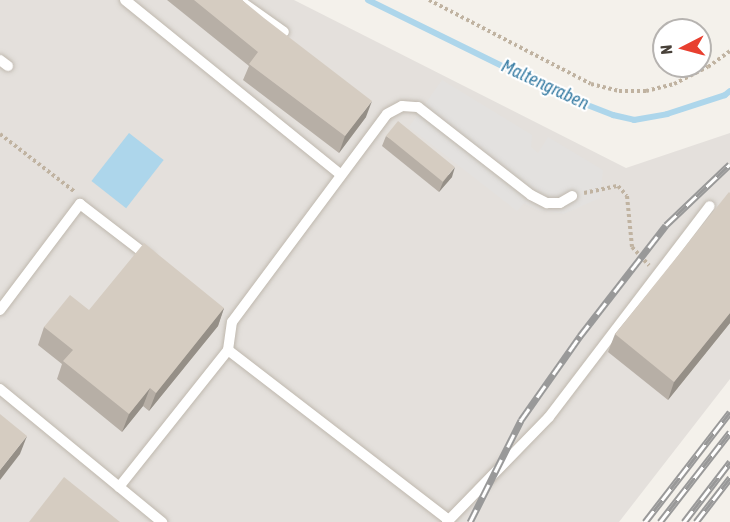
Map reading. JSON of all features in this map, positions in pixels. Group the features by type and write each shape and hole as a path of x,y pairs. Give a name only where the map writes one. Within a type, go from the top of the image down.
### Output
{"lane":[{"path":"125,0 341,175"},
{"path":"239,0 284,32"},
{"path":"119,487 228,350 228,318 387,114 402,106 418,107 531,195 547,202 560,203 572,196"},
{"path":"0,310 80,204 161,266"},
{"path":"228,350 448,521 549,417 710,206"},
{"path":"0,389 162,522"}],"path":[{"path":"429,0 591,84 619,91 646,91 674,84 708,67 730,51"},
{"path":"0,134 75,190 80,204"},
{"path":"572,196 618,186 627,196 632,246 644,261 660,272"}],"shaded area":[{"path":"0,0 294,0 626,168 730,133 730,379 619,522 0,522"},
{"path":"442,80 532,135 531,147 538,153 548,137 603,170 600,198 564,214 538,210 524,203 517,211 409,127"}],"water":[{"path":"129,133 164,160 126,208 91,181"}],"building":[{"path":"194,0 242,0 372,101 345,136 249,64 258,52"},
{"path":"398,121 455,167 443,182 386,136"},
{"path":"729,192 730,313 674,382 615,334"},
{"path":"144,243 224,308 156,393 150,388 129,414 63,361 73,350 44,327 70,295 89,310"},
{"path":"0,414 27,436 0,470"},
{"path":"64,477 120,522 29,522"}],"waterway":[{"name":"Maltengraben","path":"368,0 559,94 613,115 634,120 667,114 725,95 730,91"}],"railway":[{"path":"470,522 521,420 580,336 666,225 730,164"},
{"path":"645,522 730,412"},
{"path":"660,522 730,432"},
{"path":"684,522 730,462"},
{"path":"696,522 730,478"}]}
